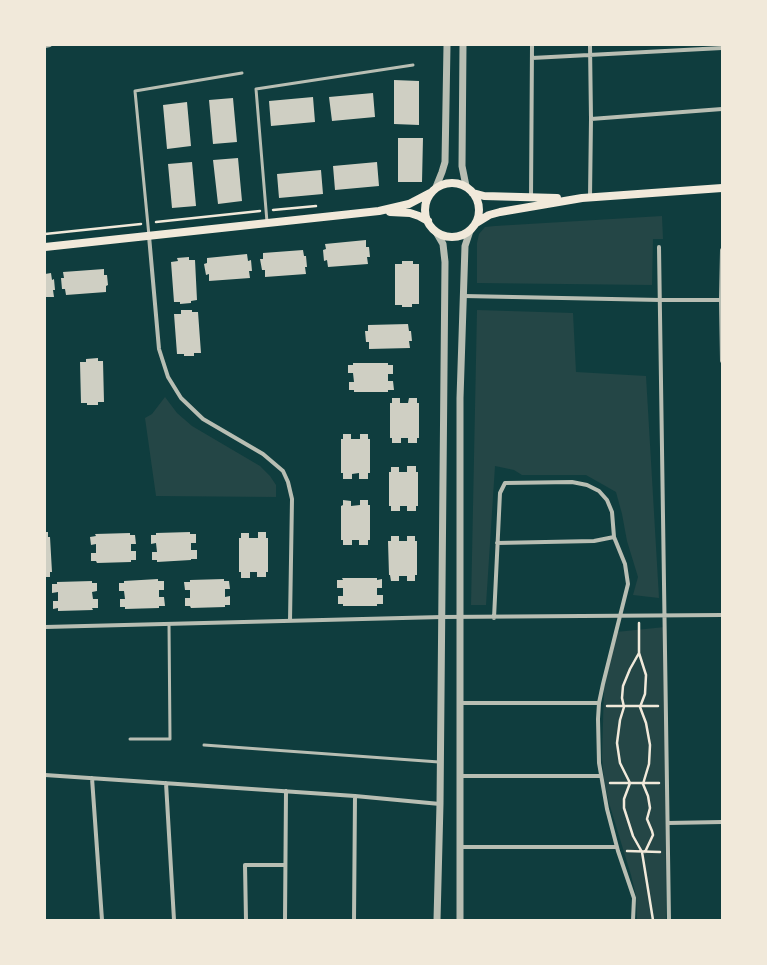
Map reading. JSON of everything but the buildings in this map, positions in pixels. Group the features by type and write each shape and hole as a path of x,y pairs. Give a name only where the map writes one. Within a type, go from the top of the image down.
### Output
{"main road":[{"path":"45,247 379,211 409,204 430,193 436,187 453,182 466,186 476,196 479,205 479,214 476,223"},
{"path":"473,192 484,196 531,198 586,197 722,188"},
{"path":"430,193 426,201 425,209 430,226 436,232 444,236 453,237 462,235 470,230 476,223 489,214 586,197"},
{"path":"379,211 410,213 419,216 428,222"}],"street":[{"path":"45,46 50,45"},
{"path":"436,187 445,162 447,45"},
{"path":"463,45 462,166 466,186"},
{"path":"531,198 532,45"},
{"path":"586,197 591,119 590,45"},
{"path":"532,58 722,48"},
{"path":"591,119 722,109"},
{"path":"460,920 460,398 465,246 470,230"},
{"path":"436,232 443,244 445,262 441,762 437,920"},
{"path":"148,236 159,349 168,377 181,398 203,419 263,454 283,471 288,482 292,499 290,621"},
{"path":"659,247 669,920"},
{"path":"722,250 722,361"},
{"path":"464,296 721,300"},
{"path":"494,618 500,492 505,483 572,482 587,485 599,491 607,500 612,512 614,537 625,564 628,584 598,705 599,748 602,782 607,809 618,849 634,898 633,920"},
{"path":"497,543 594,541 614,537"},
{"path":"45,627 442,617 494,618 722,615"},
{"path":"460,703 598,705"},
{"path":"45,775 355,796 440,804"},
{"path":"460,776 602,776"},
{"path":"92,778 102,920"},
{"path":"166,783 174,920"},
{"path":"285,920 286,791"},
{"path":"354,920 355,796"},
{"path":"668,823 722,822"},
{"path":"461,847 618,849"},
{"path":"246,920 245,865 285,865"}],"lane":[{"path":"267,223 256,89 413,65"},
{"path":"148,236 135,91 242,73"},
{"path":"130,739 170,739 169,624"},
{"path":"204,745 441,762"}],"path":[{"path":"45,234 320,206"},
{"path":"638,616 639,653 646,675 644,694 640,707 648,728 650,745 649,764 643,784 648,796 650,808 647,819 653,835 643,852"},
{"path":"630,783 622,769 618,754 618,732 624,707 622,698 623,686 630,668 639,653"},
{"path":"598,705 624,707 666,706"},
{"path":"602,782 643,784 667,783"},
{"path":"630,783 624,798 624,808 633,836 643,852 653,920"},
{"path":"618,849 643,852 668,852"}],"shaded area":[{"path":"662,216 663,239 653,239 652,285 477,283 477,243 479,234 485,227"},
{"path":"477,310 573,313 576,372 646,376 659,598 633,595 638,577 627,541 616,492 586,475 522,475 514,470 495,466 486,605 471,605"},
{"path":"165,397 177,413 192,426 260,466 270,476 276,485 276,497 156,496 145,418 152,414"},
{"path":"665,627 666,920 637,920 636,896 609,803 604,780 602,758 604,688 616,632"}]}
